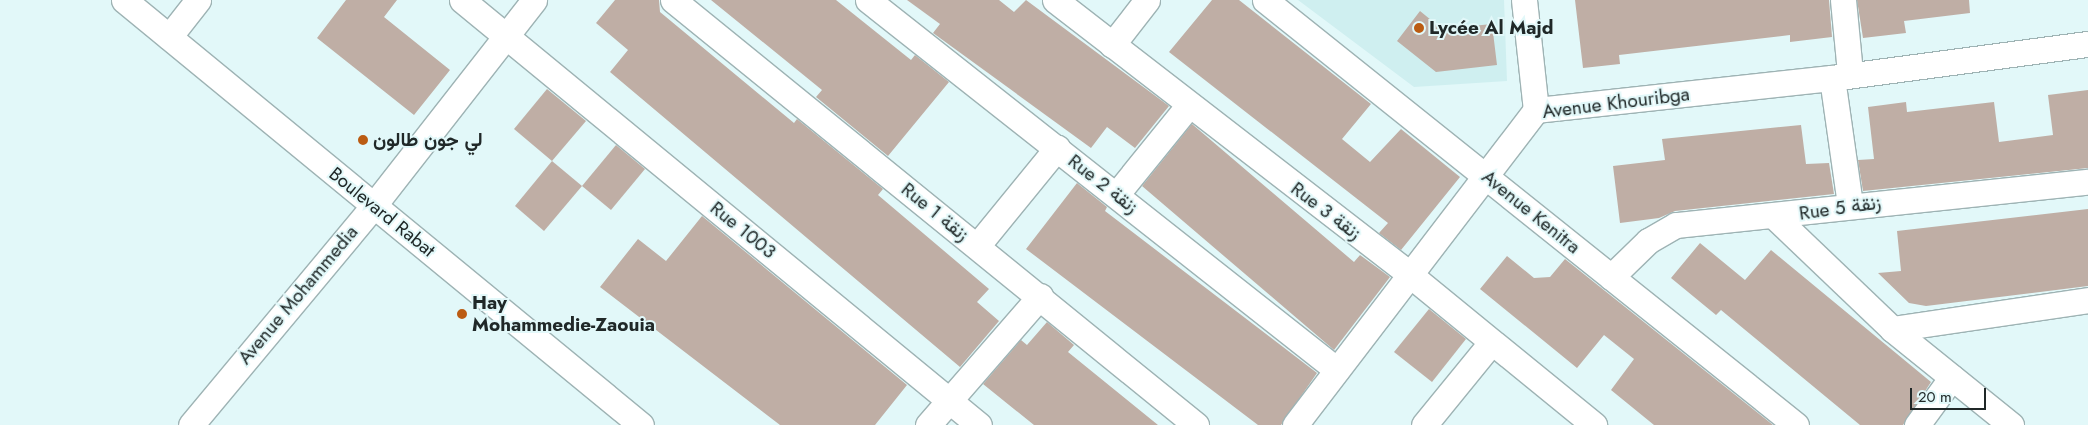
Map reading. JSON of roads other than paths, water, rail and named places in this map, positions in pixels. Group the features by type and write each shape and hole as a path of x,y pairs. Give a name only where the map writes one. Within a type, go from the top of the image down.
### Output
{"street":[{"name":"Boulevard Rabat","path":"124,0 641,425"},
{"path":"169,37 198,0"},
{"name":"Rue 1003","path":"462,0 950,399 979,425"},
{"name":"Avenue Mohammedia","path":"191,425 374,205 534,0"},
{"name":"Rue 1 زنقة","path":"672,0 1040,296 1196,425"},
{"name":"Rue 2 زنقة","path":"868,0 1337,370"},
{"name":"Rue 3 زنقة","path":"1055,0 1188,106 1409,274 1490,344 1594,425"},
{"path":"1112,45 1147,0"},
{"name":"Avenue Kenitra","path":"1265,0 1486,174 1796,425"},
{"path":"1524,0 1536,110"},
{"path":"1843,0 1841,76 1850,205"},
{"name":"Avenue Khouribga","path":"1295,425 1536,110 1841,76 2088,44"},
{"path":"1116,195 1188,106"},
{"path":"978,246 1057,148"},
{"name":"Rue 5 زنقة","path":"1610,276 1648,241 1676,225 1775,217 1850,205 2088,182"},
{"path":"1775,217 1892,329 2011,425"},
{"path":"928,425 1040,296"},
{"path":"1892,329 2088,300"},
{"path":"1424,425 1490,344"},
{"path":"1917,425 1952,377"}],"place":[{"name":"Lycée Al Majd","path":"1419,28"},
{"name":"لي جون طالون","path":"363,140"},
{"name":"Hay Mohammedie-Zaouia","path":"462,314"}]}
